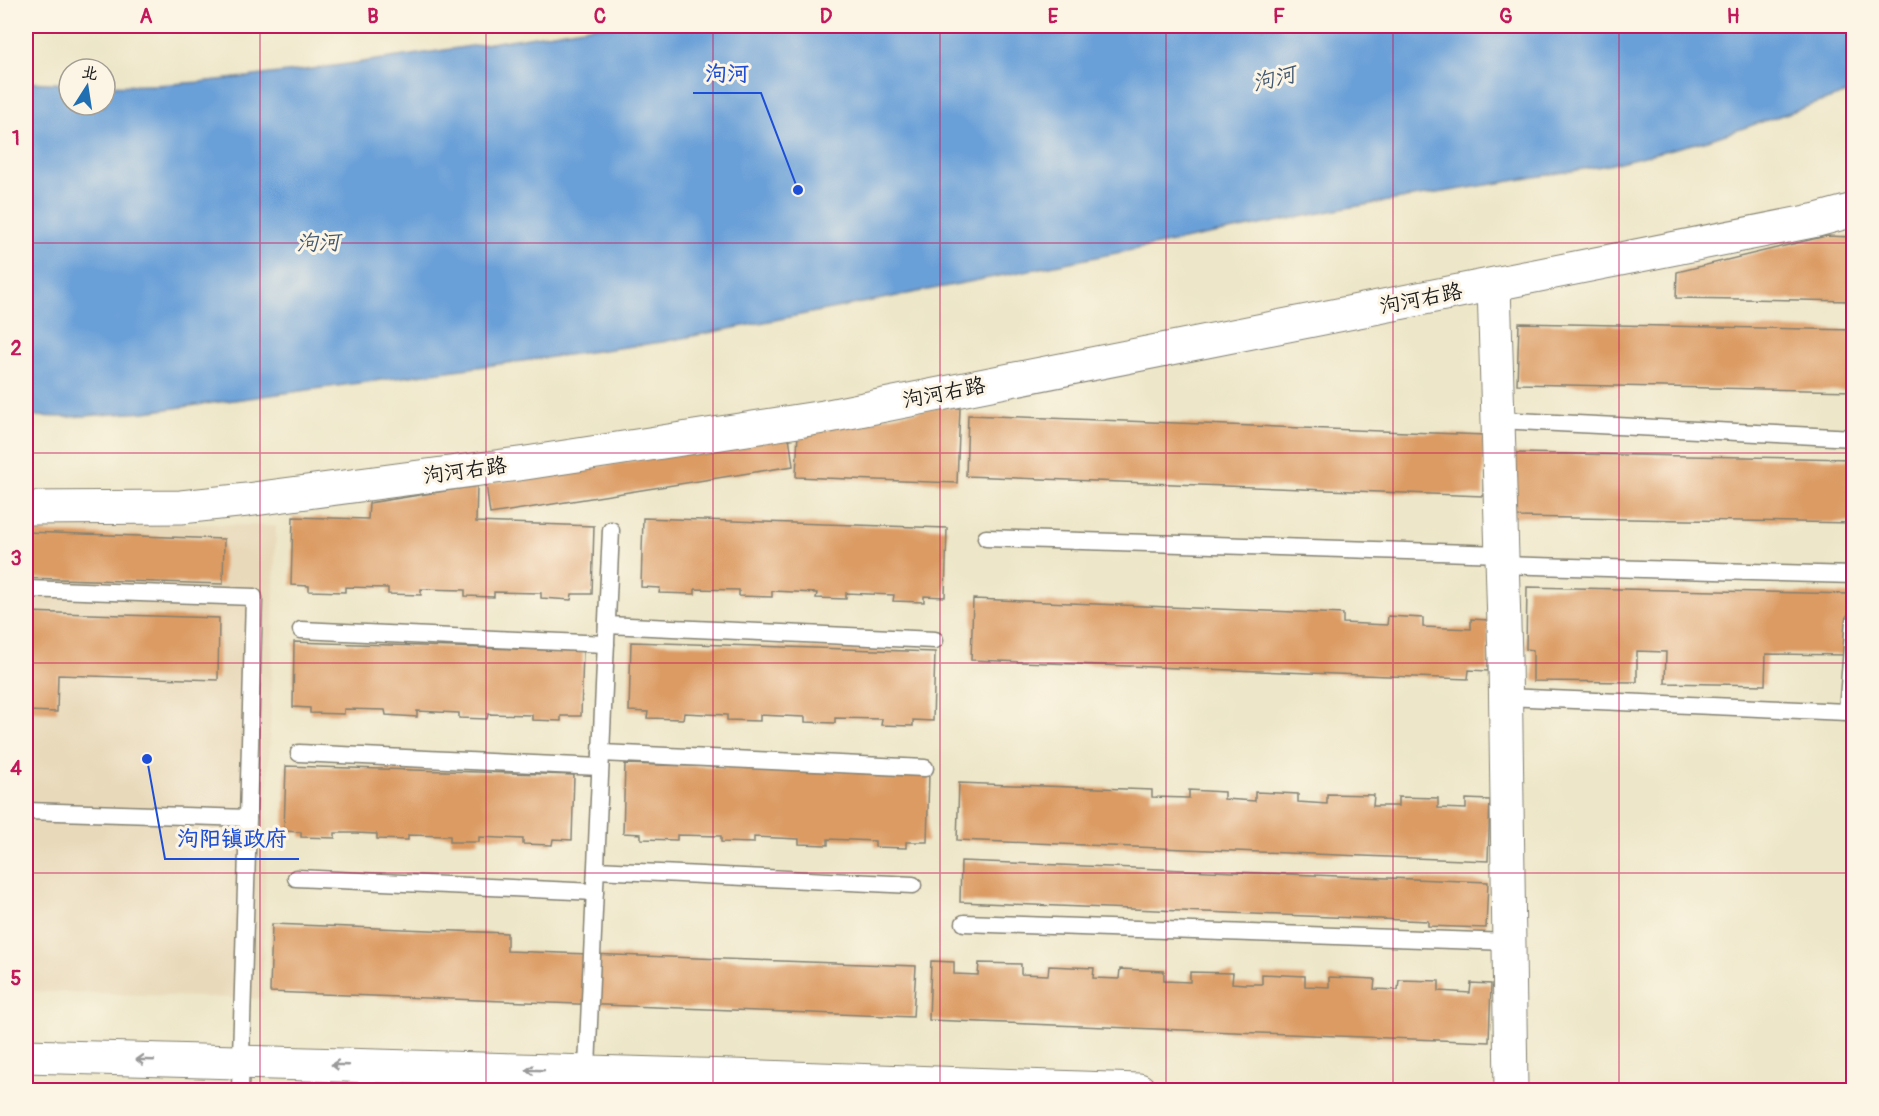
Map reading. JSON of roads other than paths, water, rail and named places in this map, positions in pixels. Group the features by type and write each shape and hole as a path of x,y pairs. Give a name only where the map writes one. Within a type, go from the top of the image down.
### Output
{"street":[{"name":"泃河右路","path":"26,508 180,507 247,500 526,463 824,417 1494,285 1817,220 1854,210"},
{"path":"1494,285 1506,697 1511,1090"},
{"path":"26,1056 240,1076 1139,1090"}],"lane":[{"path":"1498,420 1854,438"},
{"path":"586,1081 611,530"},
{"path":"986,538 1854,575"},
{"path":"26,589 255,597 240,1076"},
{"path":"1506,697 1847,712 1854,621"},
{"path":"607,625 935,640"},
{"path":"301,630 606,644"},
{"path":"299,753 925,768"},
{"path":"26,811 248,818"},
{"path":"596,870 913,885"},
{"path":"296,878 595,892"},
{"path":"964,923 1509,942"}],"water":[{"path":"595,26 1853,26 1853,91 1708,140 1608,165 1346,208 662,342 145,412 68,417 26,416 26,82 57,83 57,117 117,117 117,86 177,84 225,79 446,50"}],"place":[{"name":"泃河","path":"798,190"},
{"name":"泃阳镇政府","path":"147,759"}]}
